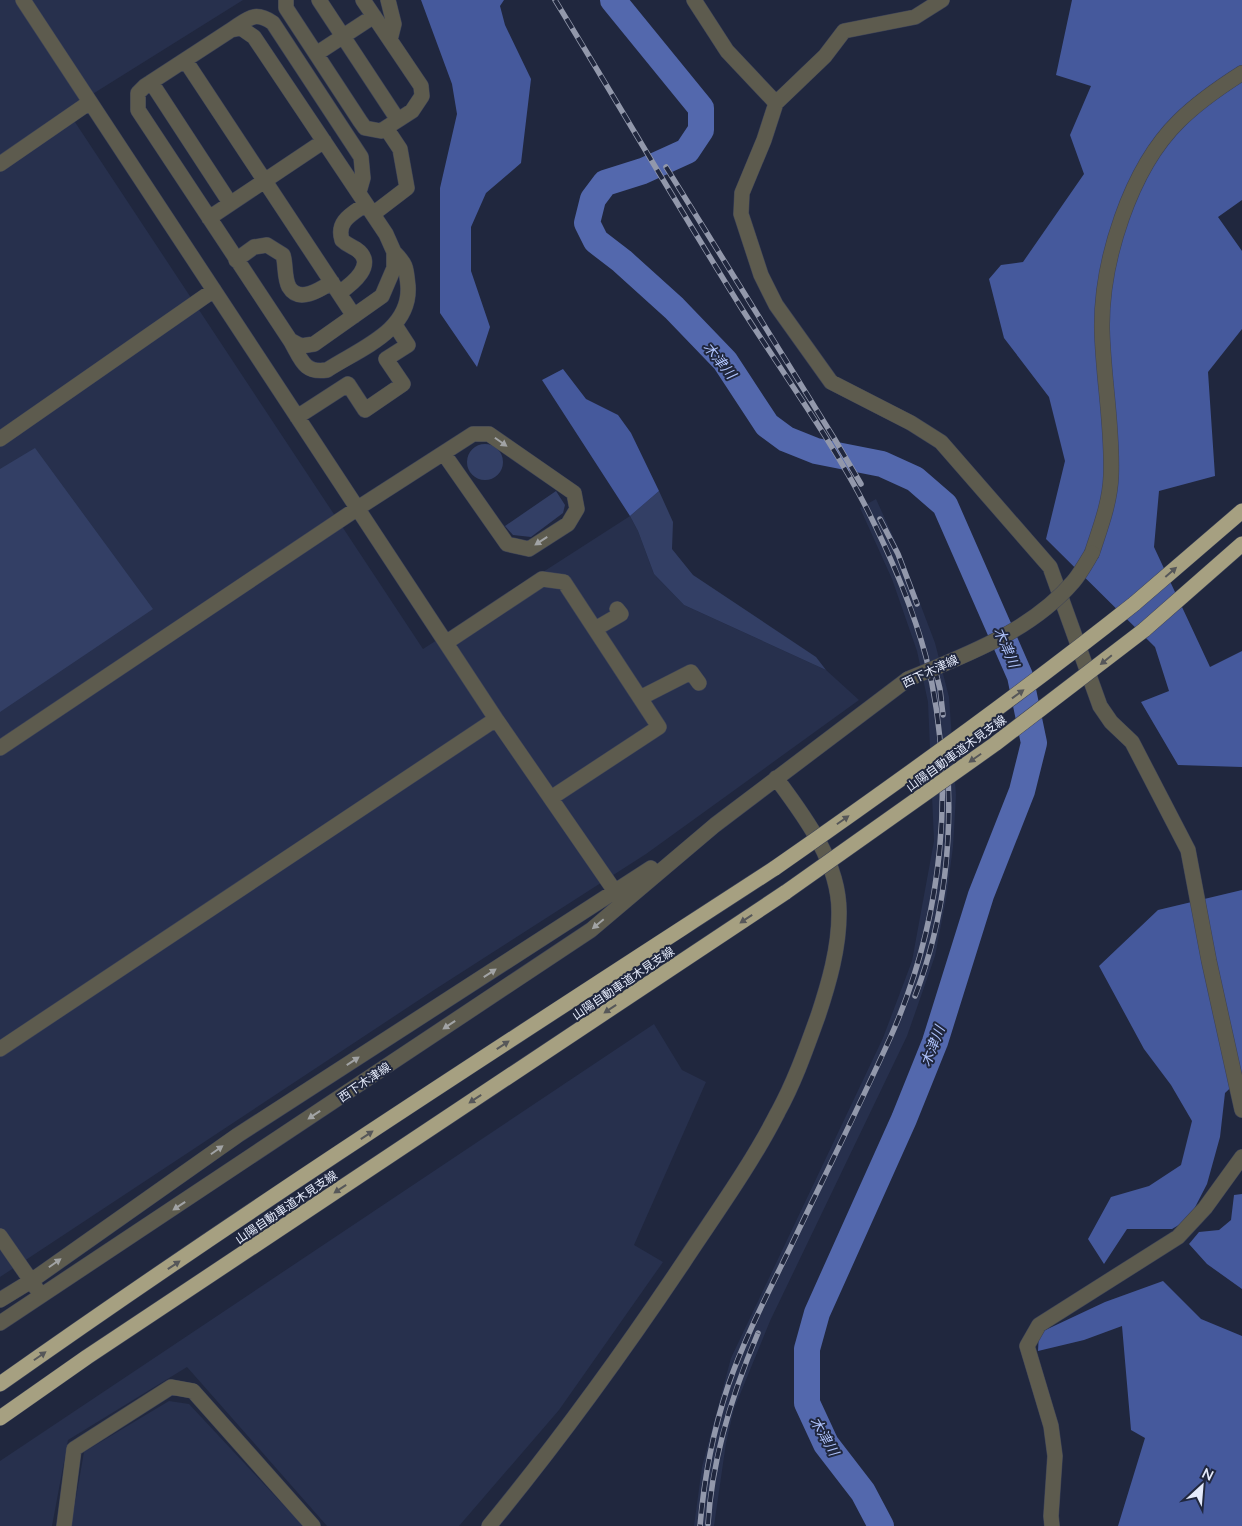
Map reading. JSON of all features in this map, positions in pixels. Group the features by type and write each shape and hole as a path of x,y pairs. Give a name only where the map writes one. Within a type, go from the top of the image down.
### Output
{"highway":[{"name":"山陽自動車道木見支線","path":"0,1384 80,1328 459,1074 775,868 1051,670 1134,604 1242,511"},
{"name":"山陽自動車道木見支線","path":"0,1418 87,1357 786,892 995,744 1144,630 1242,544"}],"street":[{"path":"23,0 496,719 619,897"},
{"path":"286,0 286,8 365,128 381,131 412,111 422,96 421,86 363,0"},
{"path":"236,260 254,248 267,245 283,255 287,282 294,291 301,295 336,288 360,277 364,267 364,257 357,249 342,240 340,231 342,222 366,203 407,188 400,149 392,124 343,36 319,0"},
{"path":"388,0 394,24 390,40"},
{"path":"694,0 727,51 776,103"},
{"path":"942,0 915,17 844,31 825,56 776,103 764,140 742,193 741,214 761,275 776,305 830,382 912,424 941,442 1050,567 1100,706 1111,722 1132,742 1188,850 1209,960 1242,1110"},
{"path":"231,30 242,28 254,37 366,203 386,234 394,252 406,264 408,297 402,317 395,325 335,365 327,370 316,372 307,368 138,110 138,93 151,82 231,30 253,16 263,16 273,23 361,157 366,203"},
{"path":"316,54 374,16"},
{"path":"185,60 354,316"},
{"name":"西下木津線","path":"0,1300 238,1135 619,897 908,679 986,645 1040,613 1073,582 1092,553 1105,514 1111,477 1102,305 1113,246 1127,202 1149,160 1178,122 1212,92 1242,73"},
{"path":"151,82 230,203"},
{"path":"0,164 90,102"},
{"path":"209,218 324,141"},
{"path":"290,340 302,346 314,344 382,296 394,268 394,252"},
{"path":"0,439 214,290"},
{"path":"335,365 365,410 402,384 386,359 408,345 395,325"},
{"path":"297,417 348,384"},
{"path":"0,748 358,508 473,434 489,434 574,493 577,509 568,524 529,549 507,544 444,454"},
{"path":"447,642 542,579 564,582 658,727 551,798"},
{"path":"595,629 621,614 617,609"},
{"path":"640,698 691,672 699,683"},
{"path":"0,1049 496,719"},
{"path":"490,1526 542,1461 623,1352 756,1154 779,1111 802,1060 836,954 840,912 834,875 808,821 776,778"},
{"name":"西下木津線","path":"0,1323 591,930 619,897"},
{"path":"1052,1526 1055,1456 1051,1426 1027,1346 1039,1326 1178,1237 1205,1208 1242,1157"},
{"path":"0,1236 42,1296"},
{"path":"64,1526 74,1449 171,1387 194,1391 313,1526"}],"shaded area":[{"path":"0,0 243,0 67,110 423,649 630,516 638,531 654,574 684,605 826,670 859,700 646,854 434,990 0,1277"},
{"path":"421,0 504,0 500,6 505,25 531,79 521,163 486,193 471,227 471,271 490,327 477,367 440,313 440,188 457,114 452,84"},
{"path":"1072,0 1242,0 1242,200 1218,217 1242,251 1242,329 1208,372 1215,476 1159,491 1154,547 1210,667 1242,651 1242,767 1178,765 1141,702 1169,691 1155,647 1046,539 1065,461 1049,397 1004,338 989,279 1001,265 1023,262 1084,174 1070,135 1091,86 1056,75"},
{"path":"563,369 586,399 618,415 631,433 659,491 630,516 542,380"},
{"path":"485,444 492,445 498,449 502,455 502,469 498,475 492,479 485,480 478,479 472,475 468,469 467,462 468,455 472,449 478,445"},
{"path":"35,448 153,609 0,712 0,469"},
{"path":"556,491 565,505 563,513 531,537 513,535 505,526"},
{"path":"659,491 673,522 672,549 693,575 816,657 826,670 684,605 654,574 638,531 630,516"},
{"path":"876,499 902,556 935,643 949,697 956,795 953,847 946,899 935,956 907,1036 770,1321 734,1409 726,1443 714,1526 694,1526 702,1467 731,1358 883,1038 912,961 934,841 928,702 917,651 892,579 860,508"},
{"path":"1242,890 1242,1077 1225,1093 1220,1137 1207,1184 1189,1219 1172,1229 1127,1229 1104,1264 1088,1239 1111,1197 1149,1186 1181,1165 1192,1121 1171,1085 1144,1049 1099,966 1158,910"},
{"path":"654,1024 682,1070 706,1082 634,1245 663,1262 559,1410 459,1526 327,1526 187,1367 68,1440 52,1526 0,1526 0,1461"},
{"path":"1242,1194 1242,1289 1207,1264 1189,1244 1199,1232 1219,1230 1231,1220 1234,1195"},
{"path":"1163,1281 1201,1319 1242,1336 1242,1526 1118,1526 1145,1438 1131,1430 1122,1326 1084,1340 1038,1351 1039,1333 1105,1302"},
{"path":"169,1401 189,1404 303,1526 71,1526 84,1452"}],"waterway":[{"name":"木津川","path":"613,0 701,108 701,130 687,151 643,171 605,183 593,199 587,223 596,241 622,261 674,308 725,361 767,425 786,439 816,451 882,464 915,479 945,505 1020,676 1034,743 1022,791 981,895 935,1042 904,1119 817,1313 807,1349 807,1403 826,1444 863,1492 881,1526"}],"railway":[{"path":"555,0 718,271 807,408 867,509 900,582 926,657 936,704 941,752 942,801 940,849 923,945 909,991 879,1063 757,1316 734,1368 714,1438 704,1491 700,1526"},
{"path":"666,167 861,484"},
{"path":"880,519 898,554 917,604"},
{"path":"935,669 943,715"},
{"path":"915,996 934,937 945,875 949,812 946,750"},
{"path":"708,1524 714,1475 725,1427 740,1379 758,1333"}]}
